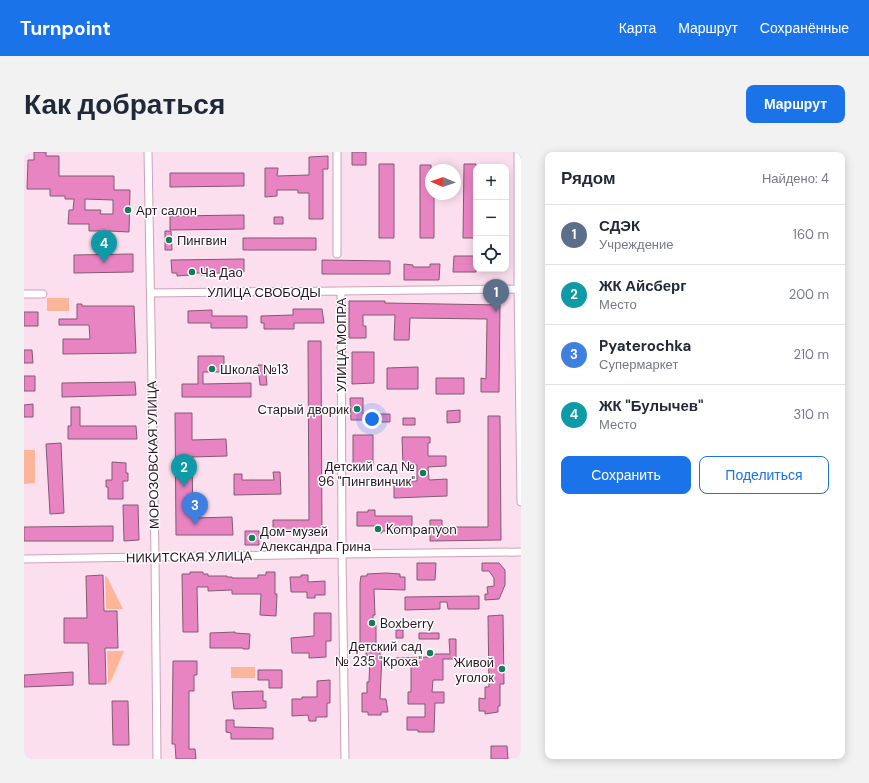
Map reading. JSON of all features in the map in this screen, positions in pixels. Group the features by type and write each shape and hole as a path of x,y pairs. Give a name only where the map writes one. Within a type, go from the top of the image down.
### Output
{"street":[{"name":"МОРОЗОВСКАЯ УЛИЦА","path":"148,152 157,759"},
{"path":"337,152 337,254"},
{"path":"518,152 521,502"},
{"name":"УЛИЦА СВОБОДЫ","path":"151,293 520,289"},
{"name":"УЛИЦА МОПРА","path":"341,291 342,554 345,759"},
{"path":"24,294 43,294"},
{"name":"НИКИТСКАЯ УЛИЦА","path":"24,559 521,552"}],"shaded area":[{"path":"47,298 69,298 69,311 47,311"},
{"path":"24,450 35,450 35,483 24,484"},
{"path":"105,576 107,577 123,609 106,609"},
{"path":"107,651 124,651 112,679 108,684"},
{"path":"231,667 255,667 255,678 231,678"}],"building":[{"path":"34,152 46,152 46,156 59,156 59,176 114,176 114,190 130,190 129,232 109,231 109,236 100,235 100,231 89,231 89,224 68,224 69,210 73,210 74,199 65,199 65,196 50,196 50,189 27,189 28,160 34,160","holes":["85,199 113,200 113,214 100,214 101,210 85,210"]},
{"path":"352,152 366,152 366,165 352,165"},
{"path":"328,156 328,169 323,169 323,219 309,219 309,193 298,193 298,190 277,190 277,196 265,197 265,168 278,168 277,176 309,175 309,157"},
{"path":"379,164 394,164 394,238 379,238"},
{"path":"464,164 473,164 473,238 463,238"},
{"path":"420,165 425,165 425,200 434,200 434,238 420,238"},
{"path":"170,173 244,173 244,186 170,187"},
{"path":"244,215 244,229 170,230 170,216"},
{"path":"274,217 283,217 283,224 274,224"},
{"path":"165,231 171,231 172,250 165,250"},
{"path":"243,238 316,238 316,250 243,250"},
{"path":"133,254 133,272 74,273 74,255"},
{"path":"454,256 473,256 473,272 453,272"},
{"path":"244,259 244,272 238,272 238,275 214,273 214,275 201,275 201,273 190,273 190,275 177,276 177,273 172,273 171,260"},
{"path":"322,260 390,261 390,274 322,274"},
{"path":"404,264 413,265 413,267 430,267 430,264 440,264 439,280 404,280"},
{"path":"349,301 500,305 499,392 481,392 481,378 486,379 487,319 410,318 409,340 394,340 395,315 363,315 363,326 366,326 366,338 349,338"},
{"path":"77,304 82,304 82,306 134,306 136,353 63,354 63,339 90,339 89,325 59,325 59,319 77,319"},
{"path":"293,309 322,309 324,323 294,323 294,329 264,329 264,323 261,323 261,316 293,315"},
{"path":"212,310 212,316 247,316 247,328 211,328 211,323 188,323 188,311"},
{"path":"24,312 38,312 38,326 24,326"},
{"path":"308,341 321,341 322,532 273,532 273,520 309,520"},
{"path":"24,350 32,350 33,363 24,363"},
{"path":"352,352 374,352 374,383 352,384"},
{"path":"198,356 224,356 224,372 203,372 203,384 251,383 251,397 182,397 182,384 198,384"},
{"path":"258,365 265,365 267,385 260,385"},
{"path":"418,367 418,389 387,389 387,368"},
{"path":"24,376 35,376 35,391 24,391"},
{"path":"436,378 464,378 464,394 436,394"},
{"path":"135,382 136,395 62,397 62,383"},
{"path":"350,398 363,398 363,414 390,414 390,422 379,422 379,426 371,426 371,420 351,420"},
{"path":"33,404 33,417 24,417 24,405"},
{"path":"71,407 80,407 80,426 136,426 137,439 68,439 68,426 71,426"},
{"path":"460,410 460,422 447,423 447,411"},
{"path":"175,413 192,413 192,440 226,439 227,456 192,457 193,518 232,517 233,535 176,535"},
{"path":"488,416 500,416 501,540 430,541 430,520 442,520 442,527 488,527"},
{"path":"403,418 415,418 415,425 403,425"},
{"path":"353,435 373,435 373,466 353,466"},
{"name":"Детский сад № 96 \"Пингвинчик\"","path":"402,437 430,437 430,443 428,443 428,456 446,456 446,466 428,467 429,480 447,479 447,496 394,498 394,482 417,481 417,465 403,465"},
{"path":"61,443 64,513 50,514 46,444"},
{"path":"112,462 126,463 128,481 123,481 123,499 108,499 108,487 106,487 106,480 112,480"},
{"path":"273,472 280,472 281,494 234,495 234,474 242,474 242,480 274,480"},
{"path":"123,505 138,505 139,540 124,541"},
{"path":"368,510 375,510 375,516 412,516 412,531 382,531 382,533 375,532 375,526 357,526 357,512 368,512"},
{"path":"113,526 113,541 24,541 24,527"},
{"name":"Дом-музей Александра Грина","path":"245,531 259,531 259,545 245,545"},
{"path":"417,563 436,563 435,580 417,580"},
{"path":"482,563 499,563 505,570 505,585 499,599 485,600 485,594 488,594 487,587 494,586 494,578 489,571 482,571"},
{"path":"190,572 203,572 203,574 208,574 208,576 258,578 258,575 266,575 266,572 275,572 275,594 277,594 276,616 260,615 261,594 232,594 232,590 208,591 208,587 197,587 198,632 183,632 182,574 190,574"},
{"path":"367,574 400,574 400,577 405,577 405,590 374,589 375,615 373,615 373,625 376,625 376,646 380,646 380,655 382,655 380,699 386,699 388,712 381,712 381,715 368,715 368,712 362,712 362,693 367,693 367,682 369,682 370,656 366,656 367,645 360,644 360,583 361,576 367,576"},
{"path":"103,575 104,611 117,611 118,648 105,648 106,684 89,684 88,643 64,643 64,618 87,618 86,576"},
{"path":"301,575 308,575 308,582 325,581 325,595 315,595 315,598 307,598 307,592 291,592 290,577 301,577"},
{"path":"479,596 479,609 448,609 447,602 440,602 440,609 405,610 405,597"},
{"path":"314,613 331,613 331,641 326,641 326,657 309,658 309,653 292,653 291,638 314,636"},
{"path":"503,615 504,684 500,684 500,706 498,706 498,712 485,714 485,711 479,711 479,698 485,699 485,687 489,687 488,616"},
{"path":"396,630 403,630 403,638 396,638"},
{"path":"235,632 250,634 249,649 210,648 210,633"},
{"path":"419,633 439,633 439,639 419,639"},
{"path":"449,639 456,639 456,659 443,659 443,680 433,680 432,692 444,692 444,703 435,703 434,732 407,730 407,717 425,717 425,704 408,704 408,692 411,692 411,665 396,665 396,658 428,657 428,654 450,654"},
{"path":"173,661 197,661 197,675 194,675 194,691 189,691 189,749 195,749 196,759 176,759 175,744 172,744"},
{"path":"258,670 282,670 282,688 269,688 269,680 258,680"},
{"path":"73,672 73,685 24,687 24,675"},
{"path":"330,680 330,703 327,703 327,717 316,717 316,721 309,721 308,715 292,716 292,699 317,697 317,681"},
{"path":"263,691 263,701 266,701 266,708 234,709 232,692"},
{"path":"112,701 128,701 129,745 113,745"},
{"path":"226,720 234,720 234,727 273,728 273,739 231,739 231,733 226,732"},
{"path":"491,746 507,746 508,759 491,759"}],"place":[{"name":"Арт салон","path":"128,210"},
{"name":"Пингвин","path":"169,240"},
{"name":"ЖК \"Булычев\"","path":"104,263"},
{"name":"Ча Дао","path":"192,272"},
{"name":"СДЭК","path":"496,312"},
{"name":"Школа №13","path":"212,369"},
{"name":"Старый дворик","path":"357,409"},
{"name":"Детский сад № 96 \"Пингвинчик\"","path":"423,473"},
{"name":"ЖК Айсберг","path":"184,487"},
{"name":"Pyaterochka","path":"195,525"},
{"name":"Kompanyon","path":"378,529"},
{"name":"Дом-музей Александра Грина","path":"252,538"},
{"name":"Boxberry","path":"372,623"},
{"name":"Детский сад № 235 \"Кроха\"","path":"430,653"},
{"name":"Живой уголок","path":"502,669"}]}
